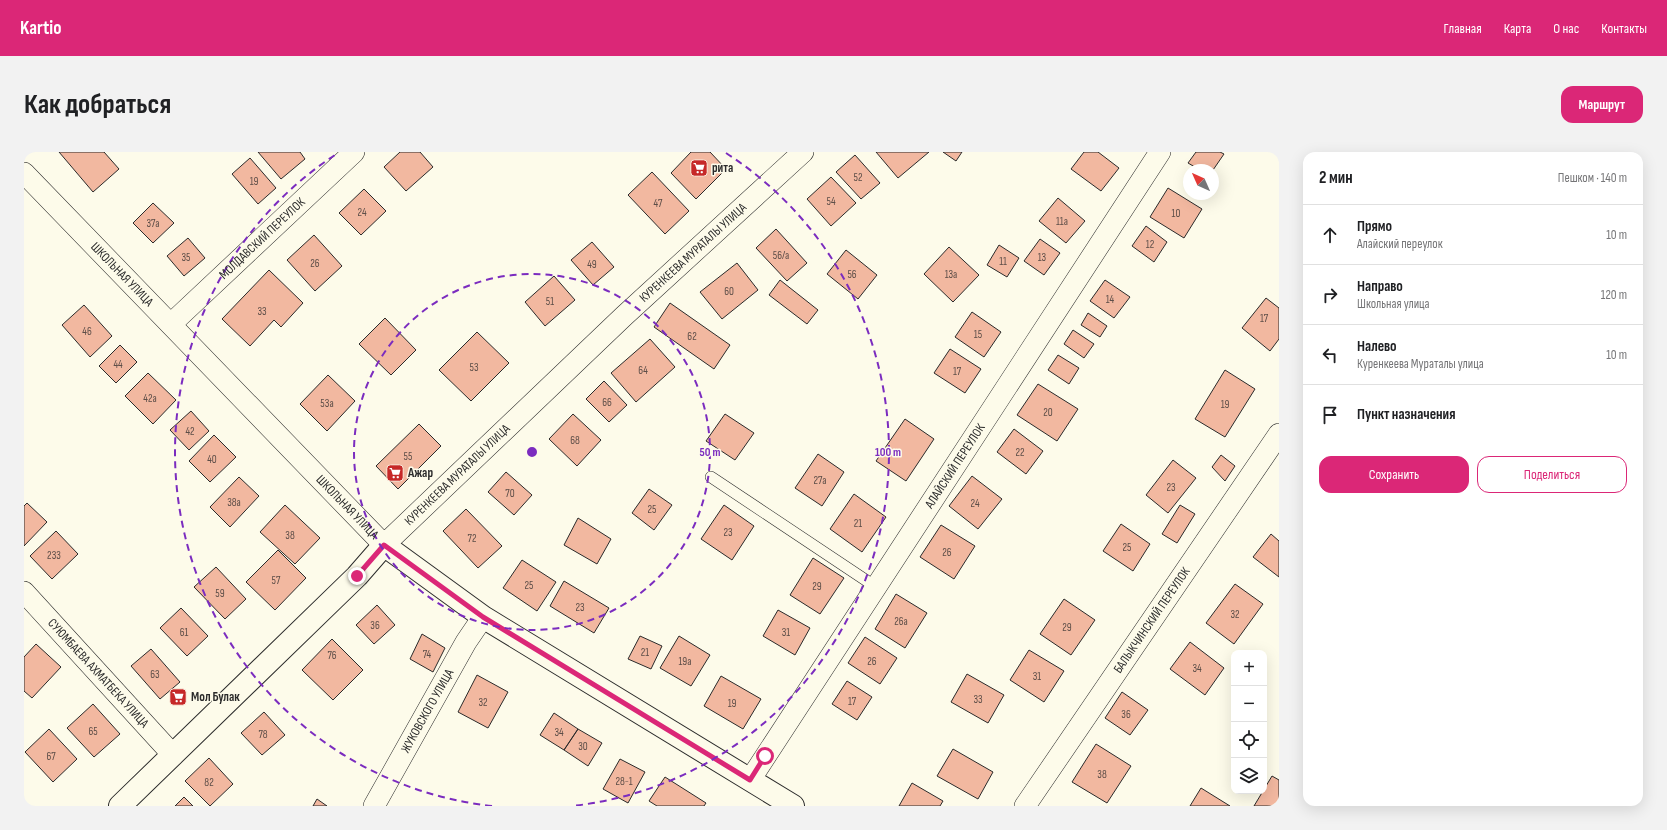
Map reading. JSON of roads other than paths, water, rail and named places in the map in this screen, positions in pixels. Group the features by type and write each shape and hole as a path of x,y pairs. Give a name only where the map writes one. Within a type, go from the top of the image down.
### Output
{"street":[{"name":"МОЛДАВСКИЙ ПЕРЕУЛОК","path":"171,324 354,152"},
{"name":"КУРЕНКЕЕВА МУРАТАЛЫ УЛИЦА","path":"120,806 357,576 384,545 624,316 803,152"},
{"name":"АЛАЙСКИЙ ПЕРЕУЛОК","path":"750,780 1160,152"},
{"name":"ШКОЛЬНАЯ УЛИЦА","path":"24,173 384,545 483,617 793,806"},
{"name":"БАЛЫКЧИНСКИЙ ПЕРЕУЛОК","path":"1025,806 1279,434"},
{"name":"СУЮМБАЕВА АХМАТБЕКА УЛИЦА","path":"24,592 173,755"},
{"name":"ЖУКОВСКОГО УЛИЦА","path":"374,806 466,642 483,617"}],"lane":[{"path":"711,477 876,587"}],"place":[{"name":"рита","path":"699,168"},
{"name":"Ажар","path":"395,473"},
{"name":"Мол Булак","path":"178,697"}]}
